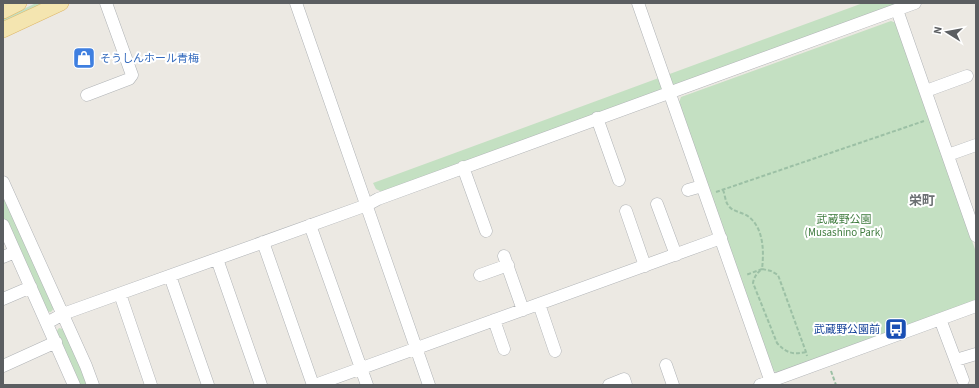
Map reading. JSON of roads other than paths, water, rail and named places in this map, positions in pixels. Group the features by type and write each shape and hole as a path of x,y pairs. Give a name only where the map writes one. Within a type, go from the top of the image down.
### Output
{"main road":[{"path":"3,11 19,3"},
{"path":"3,30 60,3"}],"street":[{"path":"87,95 129,79 132,75 106,3"},
{"path":"296,3 430,385"},
{"path":"638,3 704,191 768,384 811,366 976,306"},
{"path":"47,323 63,314 367,205 378,199 597,118 915,3"},
{"path":"897,10 976,236"},
{"path":"926,91 967,76"},
{"path":"597,118 619,180"},
{"path":"948,155 976,145"},
{"path":"463,168 486,231"},
{"path":"3,182 63,314 93,385"},
{"path":"688,190 704,191"},
{"path":"657,204 676,255"},
{"path":"626,211 645,266"},
{"path":"3,225 74,385"},
{"path":"310,225 367,385"},
{"path":"263,242 314,385 720,238"},
{"path":"3,257 15,252"},
{"path":"217,259 261,385"},
{"path":"480,275 506,261 523,310"},
{"path":"170,276 208,385"},
{"path":"3,299 31,287"},
{"path":"120,294 151,385"},
{"path":"539,304 555,351"},
{"path":"940,319 963,380"},
{"path":"494,320 504,349"},
{"path":"3,366 56,342"},
{"path":"956,360 976,354"},
{"path":"666,365 673,385"},
{"path":"609,385 624,379 626,385"}],"place":[{"name":"そうしんホール青梅","path":"84,58"},
{"name":"武蔵野公園前","path":"896,329"}],"district":[{"name":"栄町","path":"922,200"}],"park label":[{"name":"武蔵野公園 (Musashino Park)","path":"844,225"}]}
